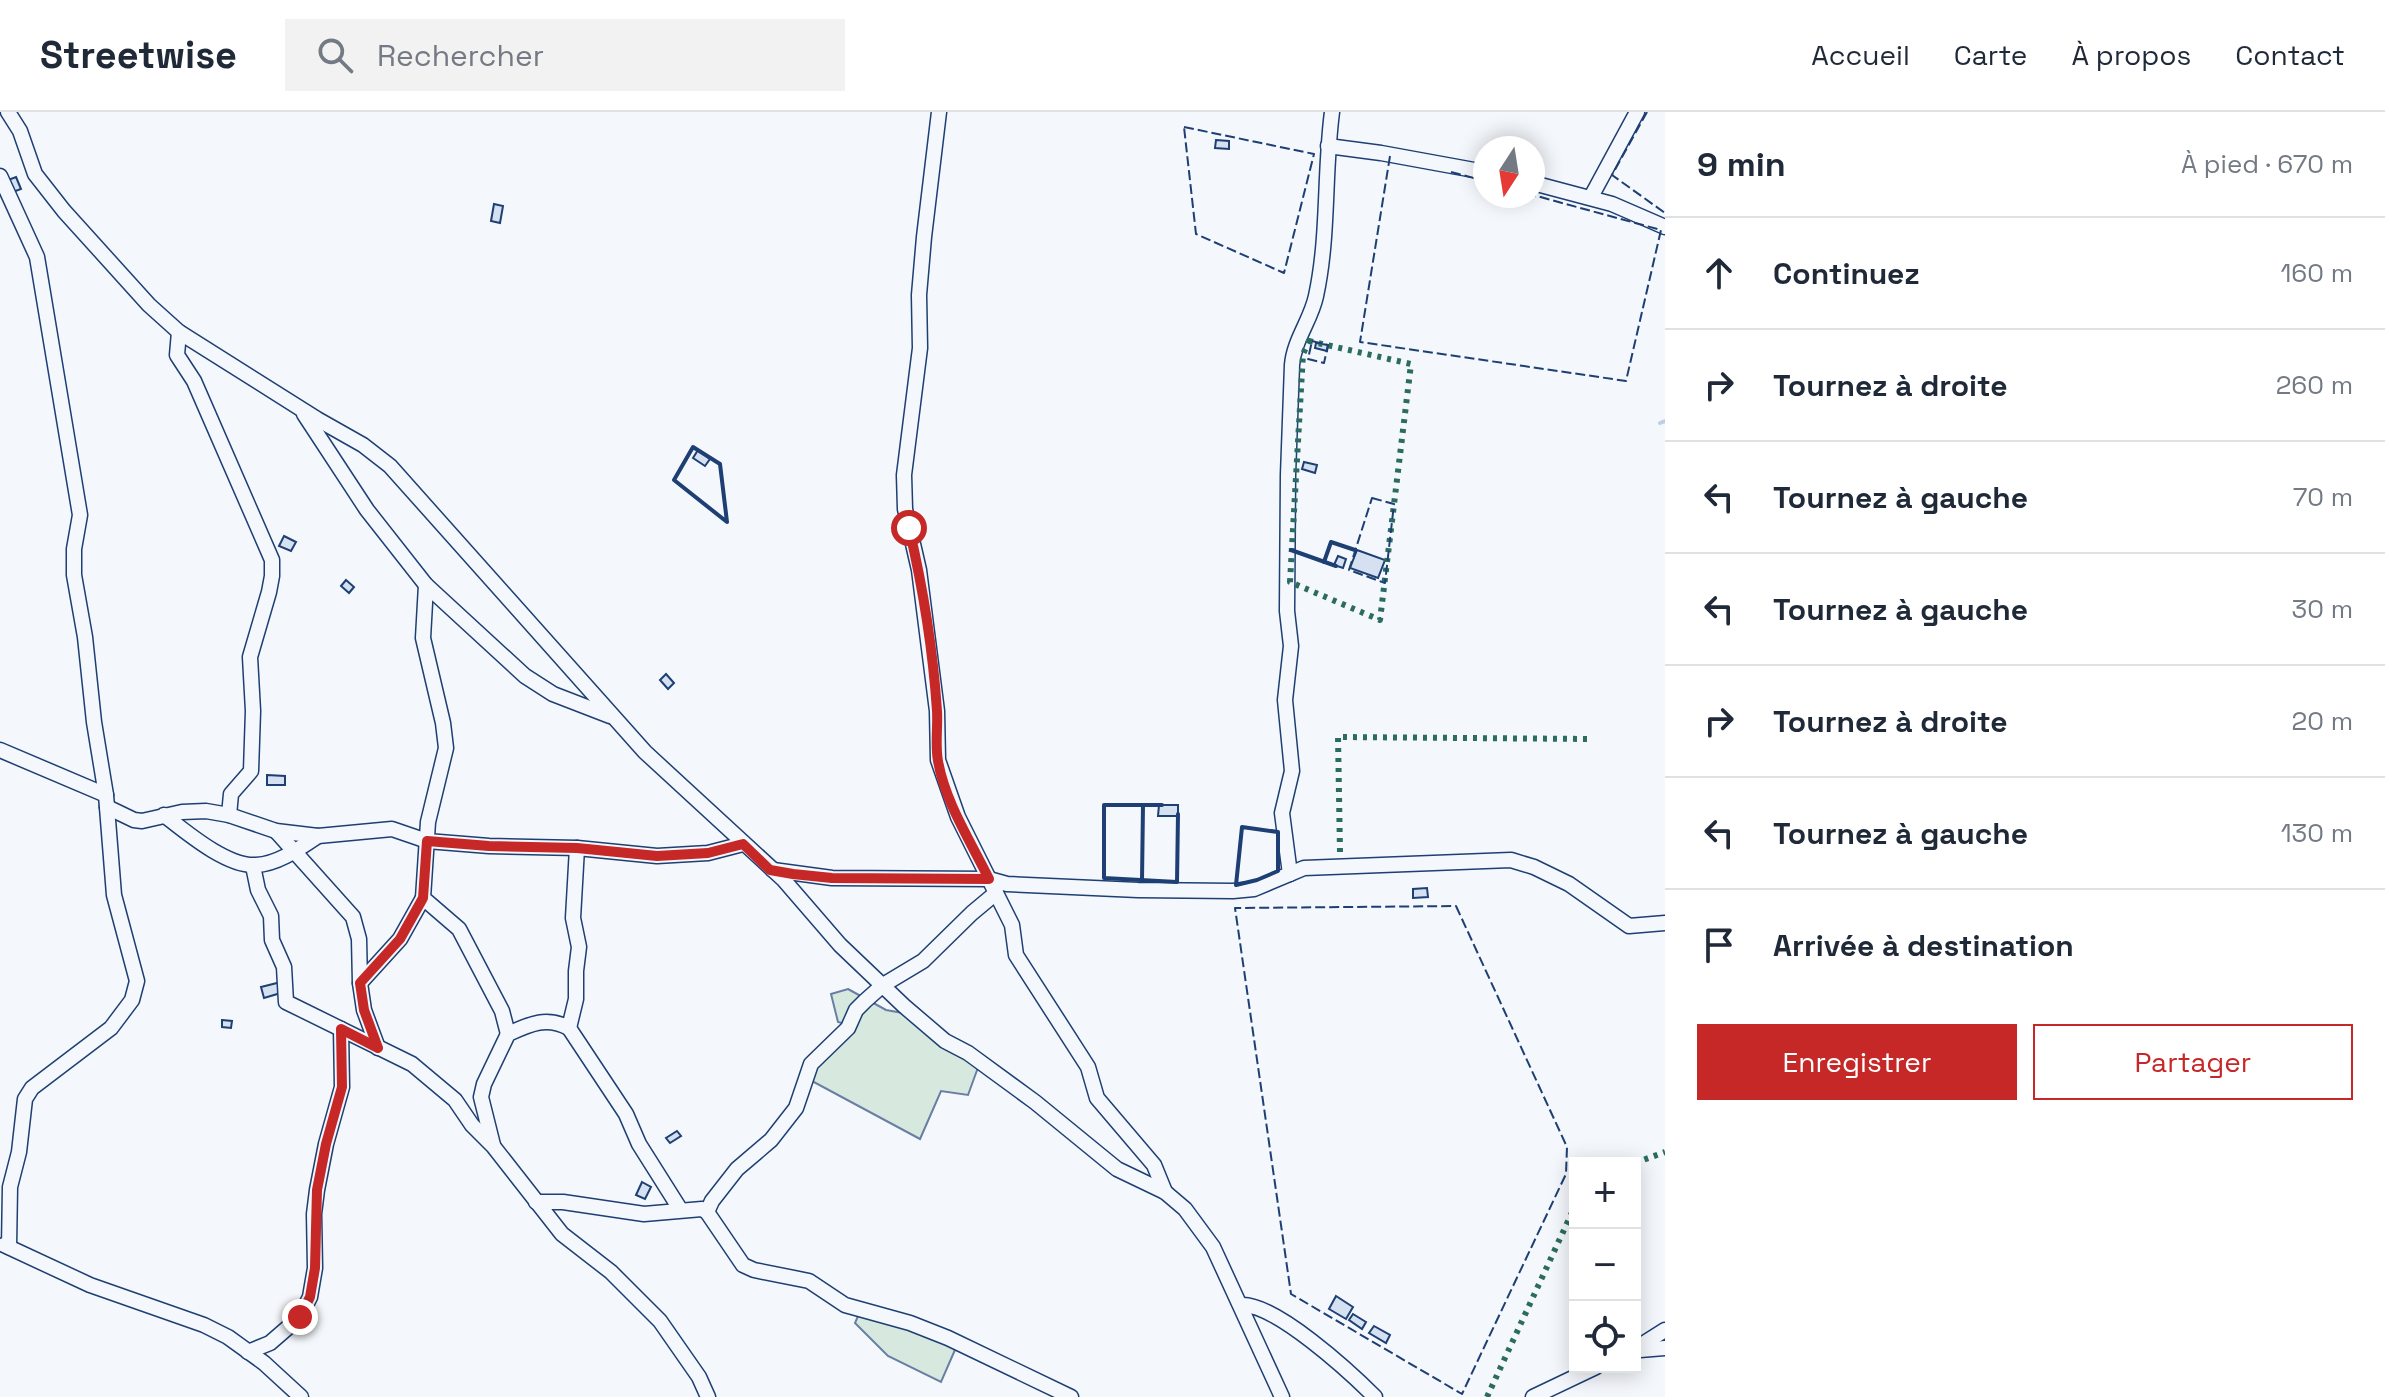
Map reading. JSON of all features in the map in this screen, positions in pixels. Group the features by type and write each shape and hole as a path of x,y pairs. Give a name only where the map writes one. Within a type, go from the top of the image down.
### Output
{"street":[{"path":"8,112 20,131 35,174 64,211 149,305 179,332 363,445 390,466 645,752 783,879 840,945 945,1041 968,1053 1035,1102 1117,1169 1165,1192 1185,1209 1213,1247 1282,1397"},
{"path":"939,112 919,295 920,348 904,475 905,509 919,570 937,711 938,760 947,792 1012,925 1016,955 1088,1067 1097,1098 1154,1165 1165,1192"},
{"path":"1290,874 1282,813 1292,771 1285,700 1291,646 1287,586 1292,365 1295,347 1317,295 1332,112"},
{"path":"1591,197 1637,112"},
{"path":"1328,146 1473,170"},
{"path":"0,176 37,257 80,515 74,549 74,575 107,801 114,895 135,968 136,990 127,1009 111,1028 32,1088 25,1099 19,1152 10,1187 5,1245 90,1285 204,1325 228,1337 301,1397"},
{"path":"1545,186 1591,197 1665,227"},
{"path":"179,332 177,355 194,381 272,560 269,592 250,657 253,711 251,771 231,794 229,815"},
{"path":"300,408 367,510 426,585 525,676 553,694 614,717"},
{"path":"360,983 400,939 423,898 428,822 446,748 423,638 426,585"},
{"path":"0,750 107,801 134,820 198,811 229,815 276,831 318,836 392,829 427,841 577,848 657,856 708,853 743,844"},
{"path":"164,815 208,846 253,866 293,853 318,836"},
{"path":"276,831 353,917 359,939 364,1010 378,1048"},
{"path":"569,1028 576,999 579,947 573,918 577,848"},
{"path":"770,870 832,878 993,886 1233,891 1254,889 1304,868 1511,860 1569,884 1629,926 1665,923"},
{"path":"253,866 258,890 271,916 272,940 284,967 286,1002 412,1064 431,1077 455,1100 562,1234 611,1272 660,1321 699,1377 708,1397"},
{"path":"707,1212 737,1169 771,1140 796,1108 811,1064 837,1042 856,1010 883,985 923,961 972,913 993,886"},
{"path":"423,898 459,929 502,1011 508,1034 481,1097 493,1146"},
{"path":"508,1034 536,1022 559,1023 569,1028 626,1114 639,1144 680,1209"},
{"path":"248,1352 270,1343 300,1317 310,1297 315,1268 317,1190 342,1087 341,1029"},
{"path":"536,1202 563,1202 644,1214 702,1209 743,1265 818,1285 845,1305 910,1323 948,1338 1071,1397"},
{"path":"1242,1305 1257,1307 1292,1328 1375,1397"},
{"path":"1641,1345 1665,1330"},
{"path":"1641,1350 1665,1348"},
{"path":"1533,1397 1583,1373"}],"shaded area":[{"path":"848,989 886,1010 903,1013 980,1062 968,1095 941,1091 920,1139 810,1080 815,1067 853,1026 838,1022 831,994"},
{"path":"861,1309 958,1343 941,1382 888,1356 855,1323"}],"building":[{"path":"1216,140 1229,141 1229,149 1215,148"},
{"path":"16,177 21,189 13,192 8,180"},
{"path":"494,204 503,206 500,223 491,221"},
{"path":"1316,343 1328,345 1327,351 1315,348"},
{"path":"698,450 710,459 705,466 693,458"},
{"path":"1304,462 1317,465 1315,473 1302,469"},
{"path":"284,536 296,542 291,551 279,546"},
{"path":"1357,550 1385,560 1378,578 1350,568"},
{"path":"1338,556 1346,559 1343,568 1334,565"},
{"path":"346,580 354,587 349,593 341,586"},
{"path":"666,674 674,683 668,689 660,680"},
{"path":"267,775 285,776 285,785 267,785"},
{"path":"1159,805 1178,805 1178,816 1158,816"},
{"path":"1427,888 1428,897 1413,898 1413,889"},
{"path":"281,982 284,992 264,998 261,987"},
{"path":"222,1020 232,1021 231,1028 222,1027"},
{"path":"677,1131 681,1136 670,1143 666,1138"},
{"path":"642,1182 651,1187 645,1199 636,1195"},
{"path":"1336,1296 1353,1307 1346,1319 1329,1309"},
{"path":"1353,1314 1366,1322 1362,1329 1349,1320"},
{"path":"1374,1326 1390,1335 1386,1343 1369,1333"}],"waterway":[{"path":"1660,423 1665,421"}],"hedge":[{"path":"1309,341 1411,364 1380,620 1290,582 1303,354 1309,341"},
{"path":"1340,852 1338,737 1591,739"},
{"path":"1641,1161 1665,1152"},
{"path":"1487,1397 1569,1219"}],"fence":[{"path":"1647,112 1612,175 1665,213"},
{"path":"1184,127 1314,154 1284,273 1196,234 1184,127"},
{"path":"1390,156 1360,342 1626,381 1661,230 1545,198"},
{"path":"1451,172 1473,178"},
{"path":"1312,341 1328,345 1324,363 1308,359 1312,341"},
{"path":"1372,498 1394,504 1385,583 1349,570 1372,498"},
{"path":"1456,906 1567,1147 1566,1174 1462,1394 1291,1294 1235,908 1456,906"}],"wall":[{"path":"693,447 720,464 727,522 674,480 693,447"},
{"path":"1324,562 1331,542 1355,550"},
{"path":"1291,550 1336,566"},
{"path":"1143,805 1104,805 1104,878 1177,882 1178,814"},
{"path":"1142,880 1143,805 1162,805"},
{"path":"1242,827 1278,832 1278,871 1236,885 1242,827"}],"route":[{"path":"300,1317 310,1297 315,1268 317,1190 342,1087 341,1029 378,1048 364,1010 360,983 400,939 423,898 427,841 577,848 657,856 708,853 743,844 770,870 793,874 832,878 989,879 947,792 938,760 937,711 928,638 919,570 909,528"}]}
